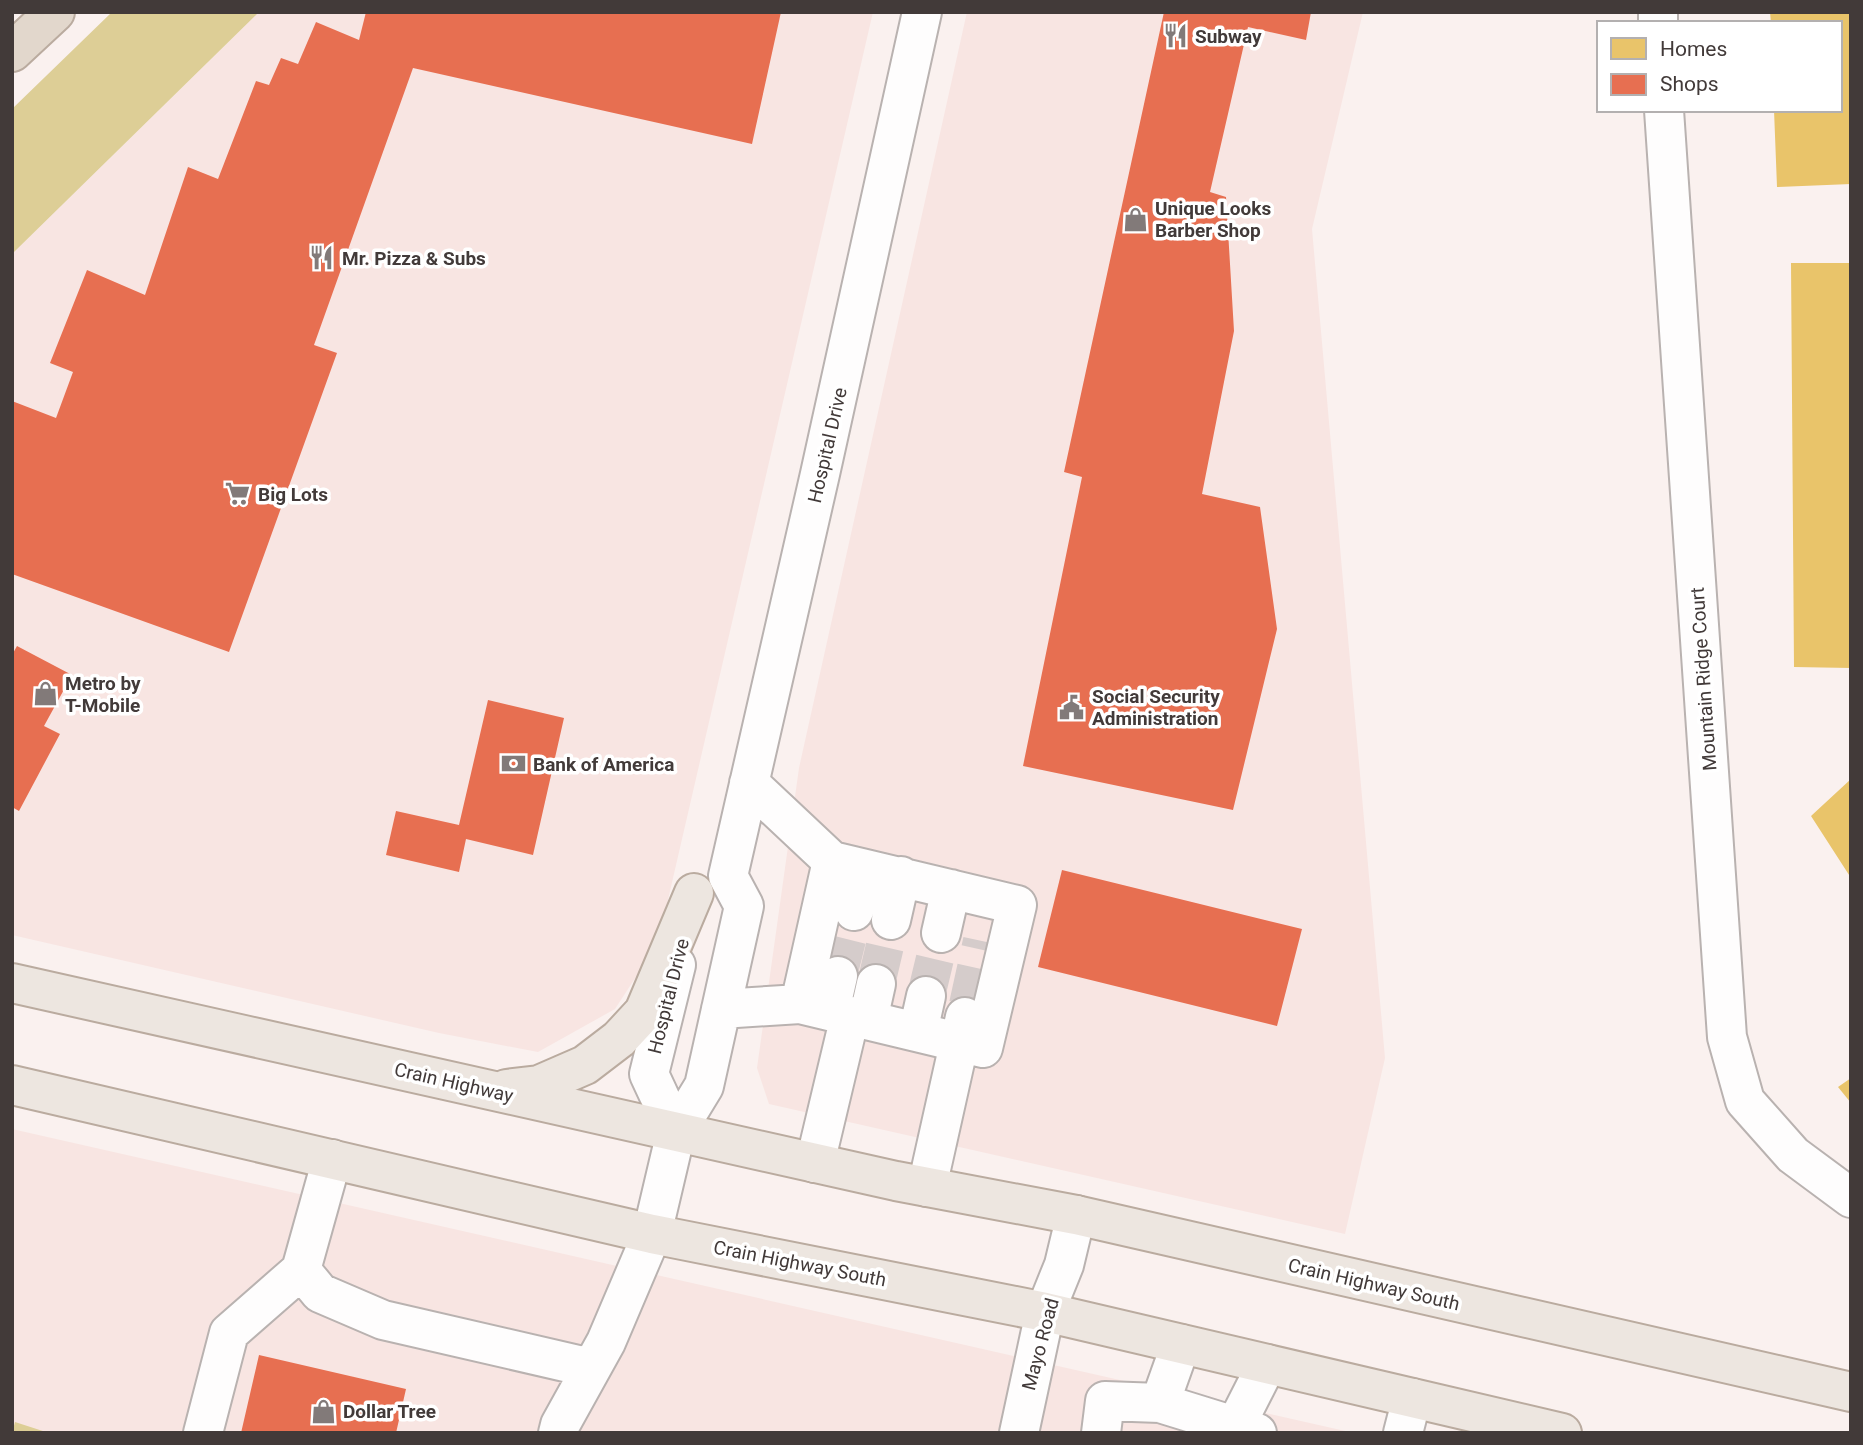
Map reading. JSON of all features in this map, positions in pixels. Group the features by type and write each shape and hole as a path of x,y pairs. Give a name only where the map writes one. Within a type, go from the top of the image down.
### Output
{"highway":[{"path":"12,52 55,12"}],"main road":[{"path":"492,1091 539,1085 584,1065 619,1039 644,1012 694,893"},
{"name":"Crain Highway","path":"12,983 911,1184"},
{"path":"12,1084 652,1234"},
{"name":"Crain Highway South","path":"911,1184 1076,1215 1851,1392"},
{"name":"Crain Highway South","path":"652,1234 1045,1312 1266,1364 1408,1415 1562,1433"}],"street":[{"name":"Hospital Drive","path":"728,876 922,12"},
{"name":"Mountain Ridge Court","path":"1664,112 1727,1037 1745,1101 1793,1155 1851,1198"},
{"path":"721,1009 844,1002 918,1032 983,1048 1017,905 866,869 749,783"},
{"path":"855,911 866,869"},
{"path":"866,869 891,920"},
{"path":"815,1163 866,869"},
{"path":"558,1433 606,1342 652,1234 676,1132 704,1086 744,906 728,876 694,893"},
{"path":"941,933 951,889"},
{"name":"Hospital Drive","path":"676,1132 649,1074 694,893"},
{"path":"982,941 992,899"},
{"path":"918,1032 926,996"},
{"path":"911,1184 959,1042 968,1004"},
{"path":"203,1433 229,1333 301,1270 332,1159"},
{"name":"Mayo Road","path":"1019,1433 1045,1312 1065,1265 1076,1215"},
{"path":"301,1270 320,1293 383,1320 592,1368"},
{"path":"1160,1403 1181,1344"},
{"path":"1101,1433 1105,1401 1160,1403 1246,1430 1266,1364"}],"shaded area":[{"path":"112,12 259,12 12,254 12,109"},
{"path":"259,12 873,12 658,943 615,1009 538,1052 439,1033 12,935 12,254"},
{"path":"967,12 1363,12 1312,229 1385,1058 1345,1234 769,1104 757,1068 799,768"},
{"path":"12,1129 1354,1433 12,1433"},
{"path":"15,1422 49,1433 12,1433"}],"building: Homes":[{"path":"1770,12 1851,12 1851,184 1777,187 1774,112 1842,112 1842,21 1771,21"},
{"path":"1791,263 1851,263 1851,668 1794,667"},
{"path":"1851,779 1851,878 1811,816"},
{"path":"1851,1078 1851,1103 1838,1087"}],"building: Shops":[{"path":"366,12 781,12 752,144 413,68 314,345 337,353 229,652 12,574 12,401 56,418 73,372 50,363 87,270 145,295 188,167 218,179 256,81 269,85 281,58 298,64 316,22 359,40"},
{"path":"1164,12 1311,12 1306,40 1248,27 1210,192 1226,197 1234,331 1202,494 1260,507 1277,629 1233,810 1023,766 1082,477 1064,472"},
{"path":"17,646 72,675 44,726 60,734 19,811 12,807 12,655"},
{"name":"Bank of America","path":"488,700 564,718 533,855 466,839 459,872 386,855 396,811 459,825"},
{"path":"1062,870 1302,929 1277,1026 1038,967"},
{"name":"Dollar Tree","path":"259,1355 406,1389 396,1433 241,1433"}],"tunnel":[{"path":"838,976 854,911"},
{"path":"876,984 891,920"},
{"path":"926,996 941,933"},
{"path":"968,1005 982,941"}],"place":[{"name":"Subway","path":"1175,36"},
{"name":"Unique Looks Barber Shop","path":"1135,219"},
{"name":"Mr. Pizza & Subs","path":"322,258"},
{"name":"Big Lots","path":"238,494"},
{"name":"Metro by T-Mobile","path":"45,694"},
{"name":"Social Security Administration","path":"1072,707"},
{"name":"Bank of America","path":"513,764"},
{"name":"Dollar Tree","path":"323,1411"}]}
